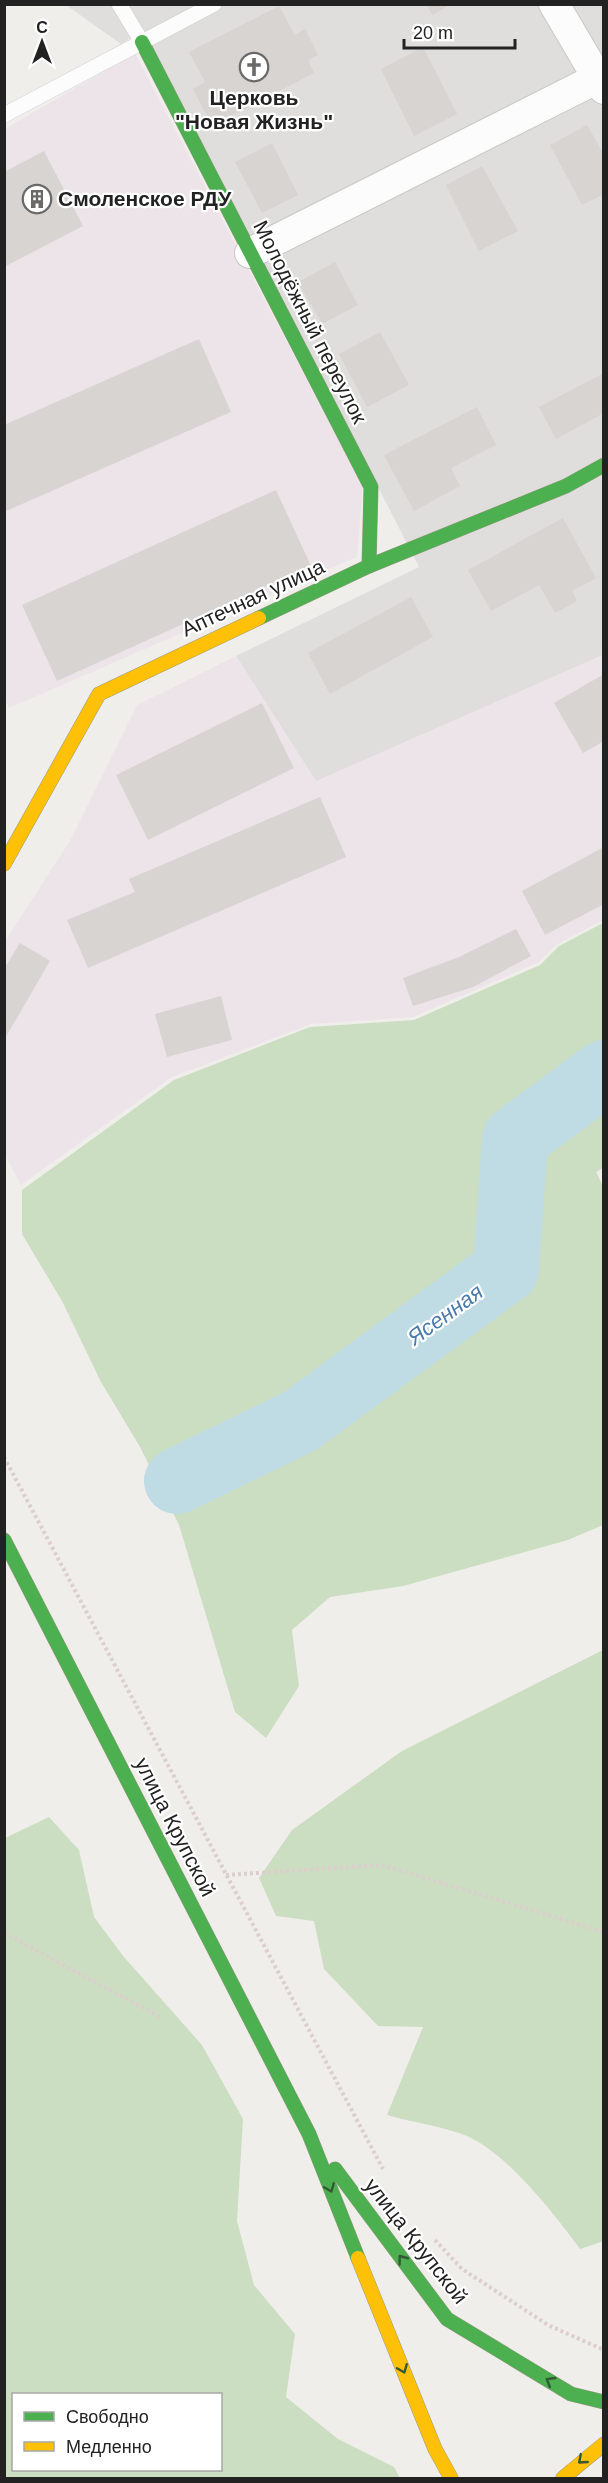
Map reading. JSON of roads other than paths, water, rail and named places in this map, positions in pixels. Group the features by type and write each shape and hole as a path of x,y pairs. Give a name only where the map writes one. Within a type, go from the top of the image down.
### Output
{"main road":[{"name":"Молодёжный переулок","path":"142,42 371,487 369,567"},
{"name":"Аптечная улица","path":"4,864 99,694 369,567 566,486 603,465"},
{"name":"улица Крупской","path":"4,1540 309,2134 435,2448 451,2478"},
{"name":"улица Крупской","path":"309,2134 447,2319 571,2394 603,2402"},
{"path":"563,2478 603,2444"}],"street":[{"path":"250,252 600,84 554,4"}],"lane":[{"path":"119,4 142,42"},
{"path":"4,115 214,4"}],"waterway":[{"name":"Ясенная","path":"177,1481 300,1421 506,1270 515,1139 604,1073"}],"place":[{"name":"Церковь \"Новая Жизнь\"","path":"254,67"},
{"name":"Смоленское РДУ","path":"37,199"}]}
